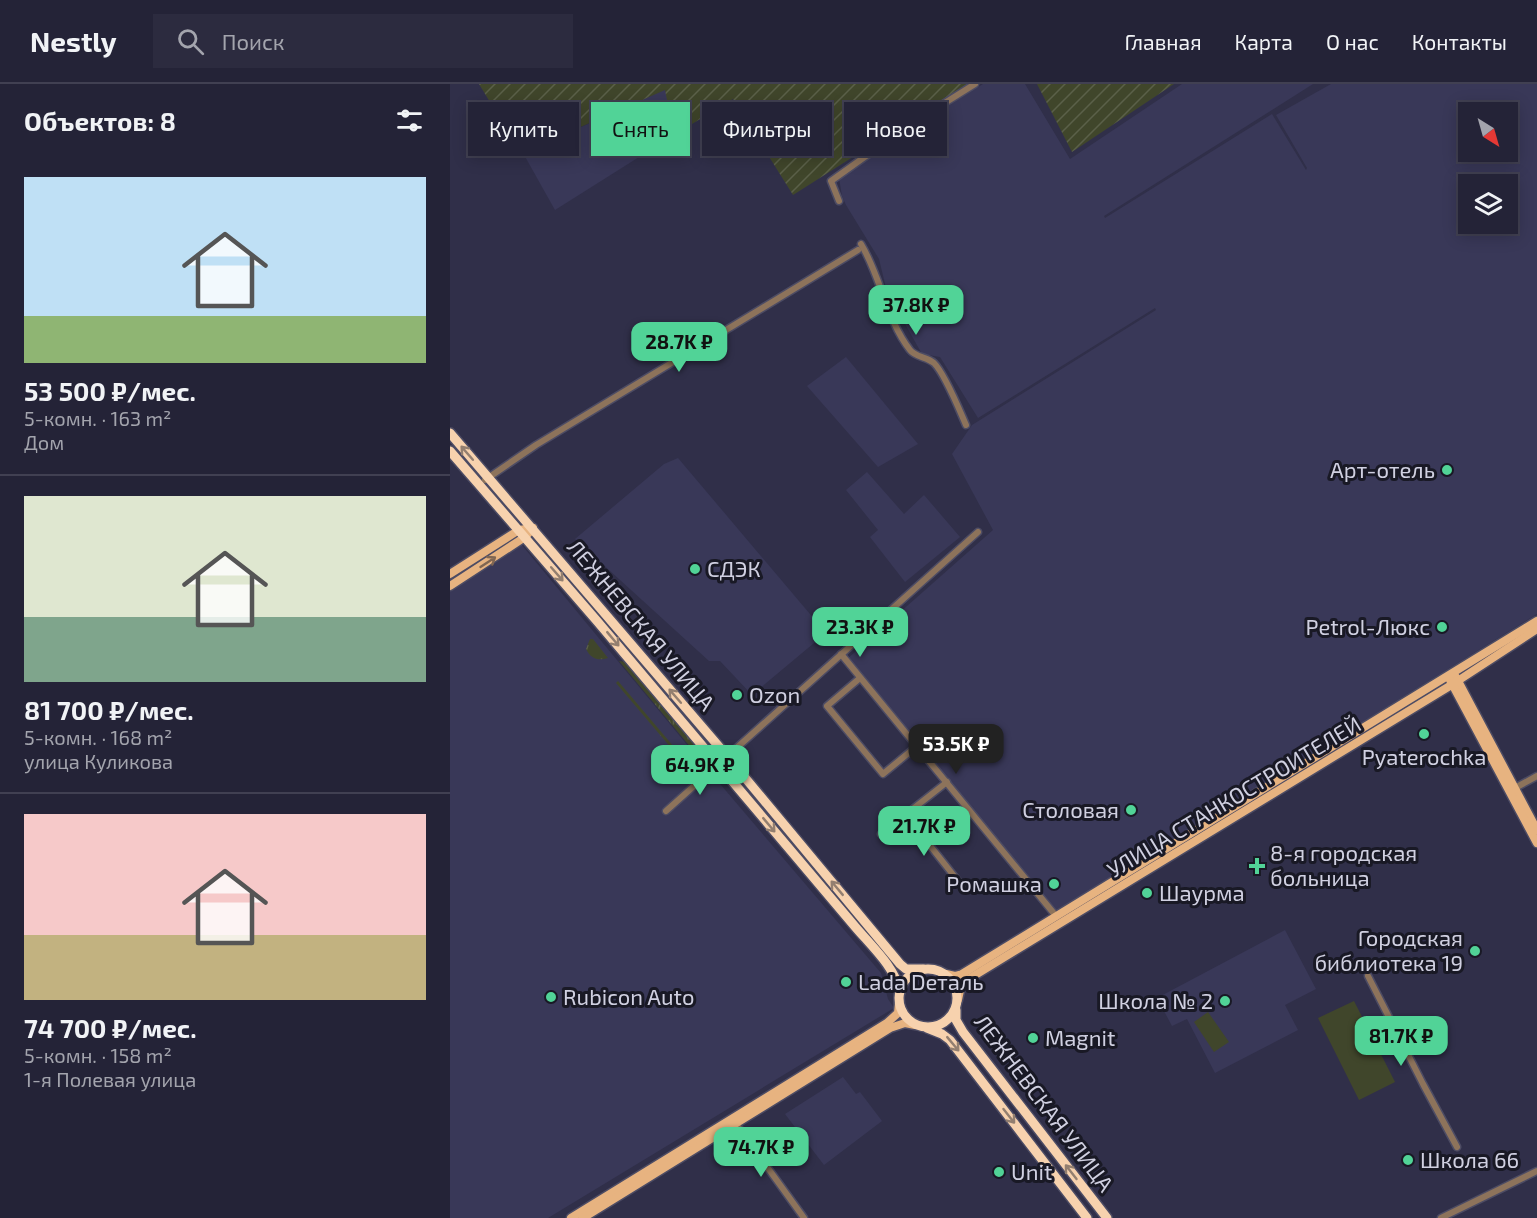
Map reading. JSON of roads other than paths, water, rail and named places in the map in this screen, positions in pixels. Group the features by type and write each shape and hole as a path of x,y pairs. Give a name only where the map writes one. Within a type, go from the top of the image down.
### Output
{"highway":[{"name":"ЛЕЖНЕВСКАЯ УЛИЦА","path":"450,433 727,756 900,964 906,969 923,969"},
{"name":"ЛЕЖНЕВСКАЯ УЛИЦА","path":"450,451 718,764 891,971 897,980 900,992"},
{"path":"923,969 935,970 946,974 956,988 957,1005 944,1023 927,1028 915,1025 905,1017 899,1003 900,992 908,978 923,969"},
{"name":"ЛЕЖНЕВСКАЯ УЛИЦА","path":"957,1005 957,1023 963,1032 1107,1218"},
{"name":"ЛЕЖНЕВСКАЯ УЛИЦА","path":"927,1028 950,1040 1086,1217"}],"main road":[{"path":"450,574 533,528"},
{"path":"450,586 522,533"},
{"name":"УЛИЦА СТАНКОСТРОИТЕЛЕЙ","path":"957,1005 960,988 967,980 1453,679 1537,621"},
{"name":"УЛИЦА СТАНКОСТРОИТЕЛЕЙ","path":"946,974 955,976 962,974 1537,629"},
{"path":"1453,679 1512,790 1537,830"},
{"path":"1520,803 1537,843"},
{"path":"583,1218 887,1023 898,1013 899,1003"},
{"path":"571,1218 894,1026 907,1023 915,1025"}],"street":[{"path":"839,201 831,181 908,126 975,84"},
{"path":"479,484 536,445 860,247 872,262 894,321 911,352 933,362 951,392 966,425"},
{"path":"666,811 978,532"},
{"path":"841,654 1056,916"},
{"path":"860,678 827,706 883,774 917,746"},
{"path":"1512,790 1537,776"},
{"path":"881,834 947,782"},
{"path":"906,814 962,886"},
{"path":"1368,976 1457,1147"},
{"path":"734,1121 804,1218"},
{"path":"1442,1218 1537,1171"},
{"path":"1086,1217 1098,1207"}],"place":[{"name":"Арт-отель","path":"1447,470"},
{"name":"СДЭК","path":"695,569"},
{"name":"Petrol-Люкс","path":"1442,627"},
{"name":"Ozon","path":"737,695"},
{"name":"Pyaterochka","path":"1424,734"},
{"name":"Столовая","path":"1131,810"},
{"name":"8-я городская больница","path":"1257,866"},
{"name":"Ромашка","path":"1054,884"},
{"name":"Шаурма","path":"1147,893"},
{"name":"Городская библиотека 19","path":"1475,951"},
{"name":"Lada Dеталь","path":"846,982"},
{"name":"Rubicon Auto","path":"551,997"},
{"name":"Школа № 2","path":"1225,1001"},
{"name":"Magnit","path":"1033,1038"},
{"name":"Школа 66","path":"1408,1160"},
{"name":"Unit","path":"999,1172"}]}
